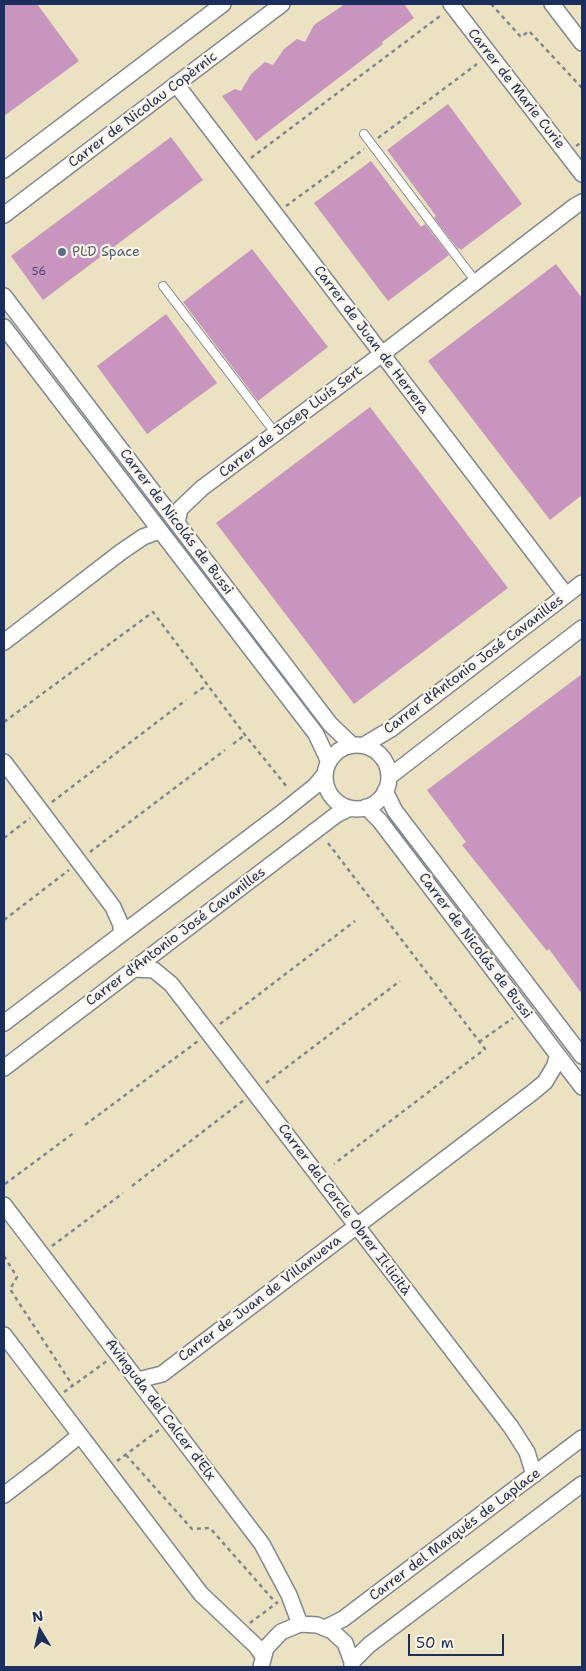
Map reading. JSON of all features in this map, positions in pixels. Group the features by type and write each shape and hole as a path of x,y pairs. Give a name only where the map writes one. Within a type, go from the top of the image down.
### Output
{"street":[{"path":"4,170 223,4"},
{"name":"Carrer de Nicolau Copèrnic","path":"4,215 282,4"},
{"name":"Carrer de Marie Curie","path":"451,4 582,174"},
{"path":"552,4 582,43"},
{"name":"Carrer de Juan de Herrera","path":"176,84 566,595"},
{"name":"Carrer de Josep Lluís Sert","path":"177,523 180,509 202,488 582,202"},
{"name":"Carrer de Nicolás de Bussi","path":"4,296 330,724 358,745"},
{"name":"Carrer de Nicolás de Bussi","path":"4,327 316,734 327,768"},
{"path":"4,642 121,552 143,537 159,531"},
{"name":"Carrer d'Antonio José Cavanilles","path":"358,745 391,729 582,583"},
{"path":"387,784 582,628"},
{"path":"4,1023 315,786 331,758 340,749 358,745 376,750 384,758 389,771 384,796 376,803 366,807 350,808 338,803 330,795 325,782 327,768"},
{"path":"4,762 113,907 121,925 121,934"},
{"name":"Carrer de Nicolás de Bussi","path":"387,784 395,811 582,1054"},
{"name":"Carrer de Nicolás de Bussi","path":"366,807 386,829 582,1087"},
{"name":"Carrer d'Antonio José Cavanilles","path":"4,1068 336,815 350,808"},
{"name":"Carrer del Cercle Obrer Il·licità","path":"134,969 154,970 171,984 510,1427 527,1452 534,1475"},
{"name":"Carrer de Juan de Villanueva","path":"138,1380 162,1374 545,1082 554,1068 558,1055"},
{"name":"Avinguda del Calcer d'Elx","path":"4,1205 262,1544 289,1595 300,1624"},
{"path":"4,1335 201,1594 256,1646 262,1662"},
{"path":"4,1495 80,1435"},
{"name":"Carrer del Marqués de Laplace","path":"325,1628 351,1613 582,1438"},
{"path":"352,1664 368,1645 582,1484"},
{"path":"262,1662 266,1648 281,1632 300,1624 317,1625 332,1631 345,1643 352,1664"}],"lane":[{"path":"364,134 476,282"},
{"path":"163,286 276,434"}],"path":[{"path":"491,4 521,37 529,31 582,88"},
{"path":"251,158 440,16"},
{"path":"286,206 477,64"},
{"path":"4,722 153,612 245,736 287,787"},
{"path":"194,694 207,685"},
{"path":"52,802 186,700"},
{"path":"233,744 245,736"},
{"path":"90,852 225,750"},
{"path":"4,838 30,818"},
{"path":"328,843 485,1049 334,1164"},
{"path":"4,920 69,870"},
{"path":"220,1024 355,922"},
{"path":"266,1083 400,981"},
{"path":"480,1042 513,1018"},
{"path":"85,1125 199,1040"},
{"path":"132,1186 245,1099"},
{"path":"4,1184 75,1132"},
{"path":"52,1246 123,1193"},
{"path":"4,1256 17,1276 10,1289 73,1386"},
{"path":"59,1396 112,1358"},
{"path":"116,1462 159,1429"},
{"path":"126,1455 192,1528 210,1528 276,1603"},
{"path":"247,1626 283,1598"}],"building":[{"path":"4,4 37,4 79,61 4,116"},
{"path":"345,4 404,4 414,18 256,141 222,96 235,89 241,91 251,74 265,62 273,65 284,49 297,39 305,42 314,25"},
{"path":"448,104 522,204 461,250 458,249 434,218 436,216 387,150"},
{"path":"171,137 203,180 43,300 11,256"},
{"path":"371,161 421,227 425,224 449,255 388,301 314,203"},
{"path":"252,249 328,347 258,401 183,302"},
{"path":"556,264 582,298 582,495 550,520 428,361"},
{"path":"166,314 217,383 147,434 97,366"},
{"path":"370,407 508,588 354,704 216,523"},
{"path":"582,674 582,994 549,949 547,951 462,845 466,842 427,790"}],"place":[{"name":"PLD Space","path":"62,252"}]}
